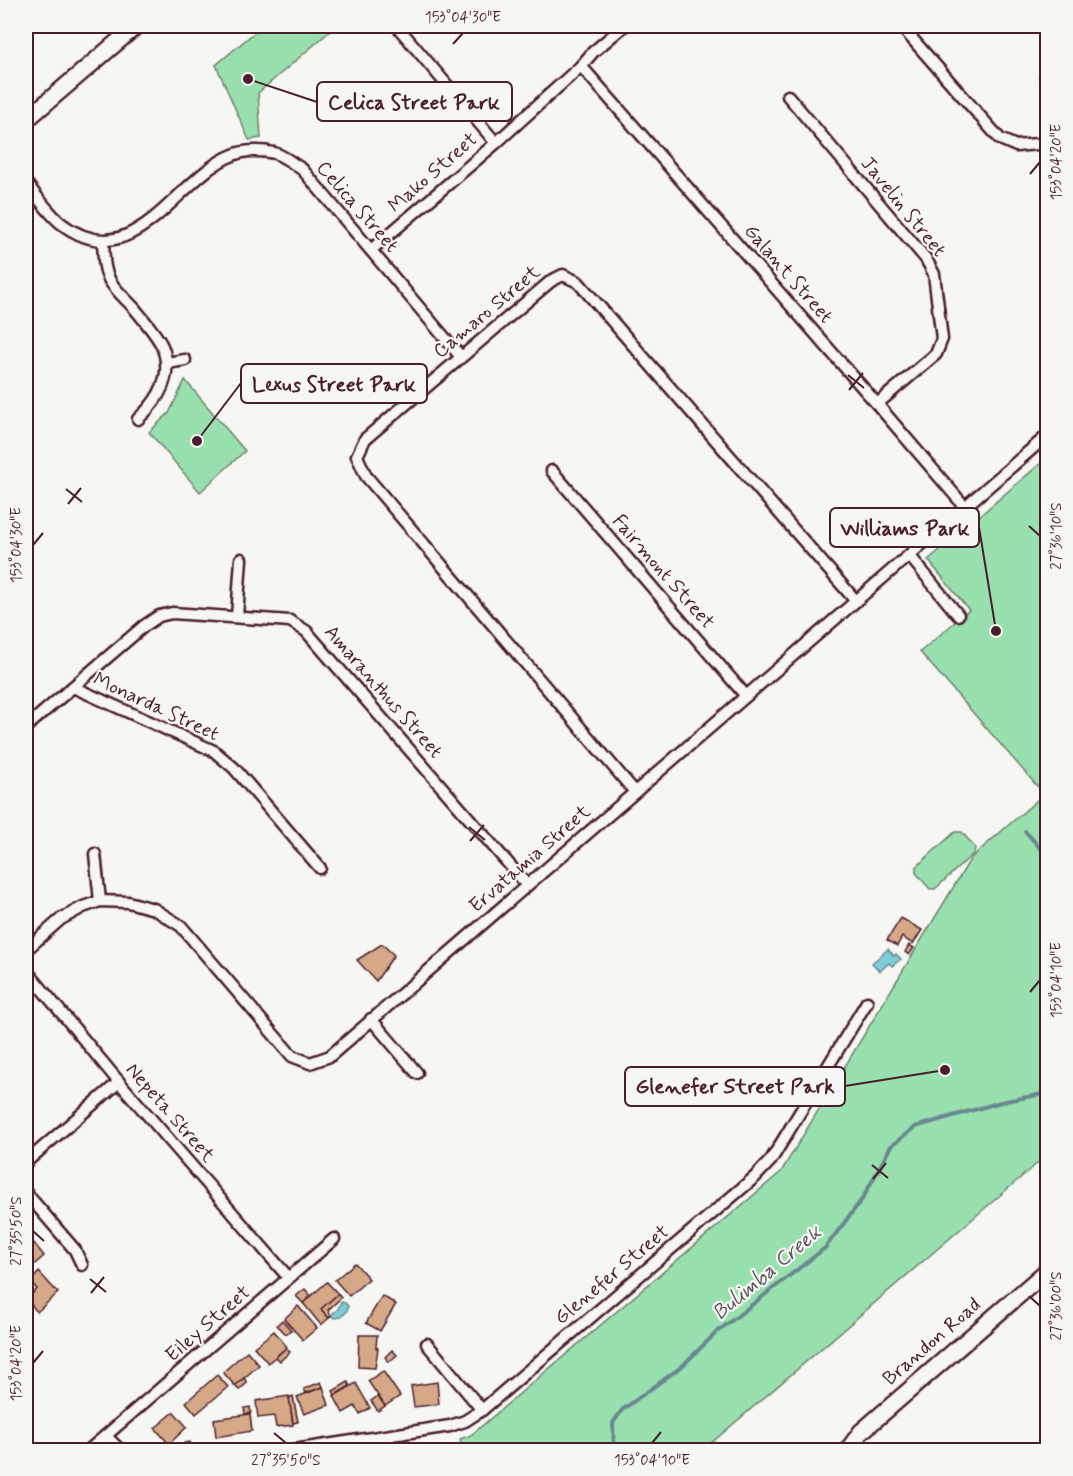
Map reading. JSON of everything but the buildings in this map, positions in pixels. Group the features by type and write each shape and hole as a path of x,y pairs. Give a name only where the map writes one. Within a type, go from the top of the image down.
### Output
{"street":[{"path":"26,120 136,26"},
{"path":"397,26 496,143"},
{"name":"Mako Street","path":"371,250 496,143 624,26"},
{"path":"901,26 1000,139 1016,146 1047,143"},
{"name":"Galant Street","path":"582,66 878,404 965,507"},
{"path":"1047,75 1047,86"},
{"name":"Javelin Street","path":"788,96 926,259 934,274 942,339 936,354 878,404"},
{"name":"Celica Street","path":"103,241 127,235 146,225 213,166 234,154 257,151 276,153 302,169 461,357"},
{"path":"26,183 61,224 82,236 103,241 104,266 110,281 161,344 167,363 163,386 151,407 138,419"},
{"name":"Camaro Street","path":"635,792 366,476 357,456 365,439 551,281 563,275 578,282 856,601"},
{"path":"167,363 185,360"},
{"name":"Ervatamia Street","path":"26,950 61,919 100,901 128,902 154,909 180,926 291,1056 310,1063 330,1056 1047,435"},
{"name":"Fairmont Street","path":"552,471 746,696"},
{"path":"909,555 958,615"},
{"path":"237,617 241,559"},
{"name":"Amaranthus Street","path":"26,727 144,626 159,616 172,613 290,621 306,631 527,885"},
{"name":"Monarda Street","path":"72,687 214,751 234,768 320,868"},
{"path":"95,854 100,901"},
{"name":"Nepeta Street","path":"26,970 119,1082 288,1277"},
{"name":"Glenefer Street","path":"294,1450 450,1426 465,1421 482,1410 755,1177 771,1160 867,1002"},
{"path":"371,1019 417,1073"},
{"path":"26,1162 119,1082"},
{"path":"26,1193 75,1250 82,1265"},
{"name":"Eiley Street","path":"106,1436 334,1239"},
{"name":"Brandon Road","path":"848,1450 861,1432 1047,1270"},
{"path":"427,1344 482,1410"},
{"path":"89,1450 106,1436 120,1450"},
{"path":"388,1437 390,1450"}],"green space":[{"path":"262,26 336,26 258,93 261,138 249,140 216,65"},
{"path":"185,380 245,451 200,492 149,432 169,413"},
{"path":"1047,458 1047,1155 703,1450 462,1450 460,1439 471,1435 781,1172 971,858 1044,794 920,652 969,610 928,560"},
{"path":"955,832 962,832 975,848 974,853 935,889 930,889 916,873 916,867"}],"water":[{"path":"888,949 894,956 896,954 901,959 892,966 889,963 880,971 872,963"},
{"path":"341,1302 348,1306 347,1311 342,1316 334,1318 332,1314"}],"waterway":[{"path":"1025,831 1048,857"},
{"name":"Bulimba Creek","path":"614,1450 613,1423 622,1410 681,1367 717,1332 825,1248 863,1198 891,1146 915,1127 1001,1102 1048,1093"}],"place":[{"name":"Celica Street Park","path":"248,79"},
{"name":"Lexus Street Park","path":"197,441"},
{"name":"Williams Park","path":"996,631"},
{"name":"Glenefer Street Park","path":"945,1070"}]}
